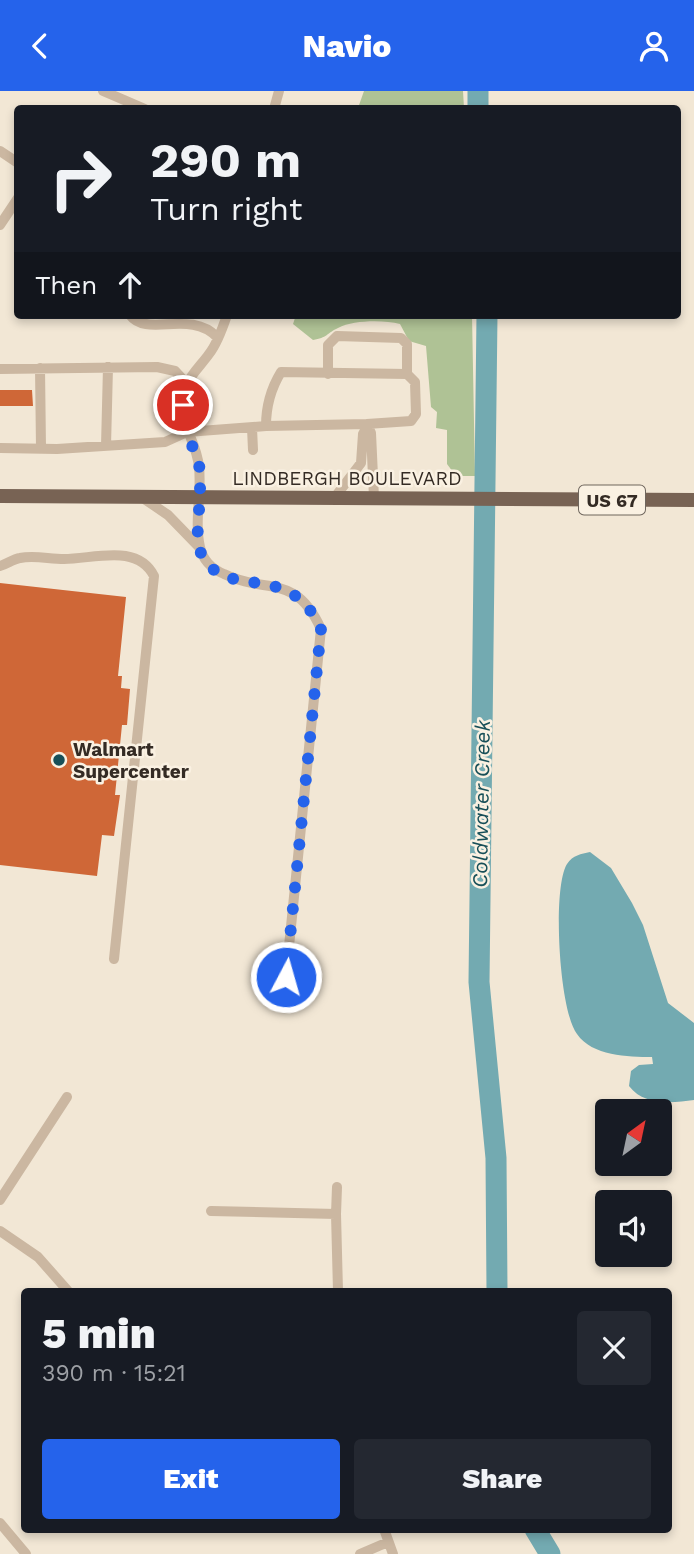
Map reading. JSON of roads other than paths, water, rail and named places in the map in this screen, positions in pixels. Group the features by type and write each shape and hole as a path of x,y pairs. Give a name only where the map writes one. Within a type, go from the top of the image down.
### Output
{"main road":[{"name":"LINDBERGH BOULEVARD","path":"0,496 694,500"}],"street":[{"path":"103,91 136,105"},
{"path":"0,225 14,204"},
{"path":"132,319 143,324 191,324 207,327 217,337"},
{"path":"225,319 210,353 187,384 183,405 184,427 199,465 200,548 205,562 222,574 279,587 292,593 309,608 321,629 286,977"},
{"path":"328,374 328,345 337,336 401,338 407,344 407,374"},
{"path":"106,446 108,367"},
{"path":"0,369 157,367 176,371 187,384"},
{"path":"40,368 41,448"},
{"path":"0,448 106,446 165,442 187,432 266,426 367,426 411,421 416,414 415,381 407,374 281,372 273,386 266,410 266,426"},
{"path":"335,497 361,463 363,434 367,426"},
{"path":"367,426 371,433 374,498"},
{"path":"252,428 253,450"},
{"path":"140,496 168,515 200,548"},
{"path":"0,566 17,558 63,559 111,555 143,561 154,576 114,958"},
{"path":"0,1200 67,1097"},
{"path":"337,1187 335,1214 338,1288"},
{"path":"211,1211 335,1214"},
{"path":"0,1231 38,1257 65,1288"},
{"path":"0,1523 26,1554"},
{"path":"385,1533 393,1554"},
{"path":"360,1554 388,1542"}],"water":[{"path":"590,852 611,868 643,925 668,1003 694,1023 694,1100 672,1102 672,1099 642,1097 629,1086 631,1071 639,1065 653,1064 652,1057 622,1056 601,1051 577,1034 566,1001 559,922 562,877 569,861 580,854"}],"waterway":[{"name":"Coldwater Creek","path":"478,91 478,105"},
{"name":"Coldwater Creek","path":"487,319 479,982 496,1158 497,1288"},
{"name":"Coldwater Creek","path":"537,1533 550,1554"}],"place":[{"name":"Walmart Supercenter","path":"59,760"}]}
